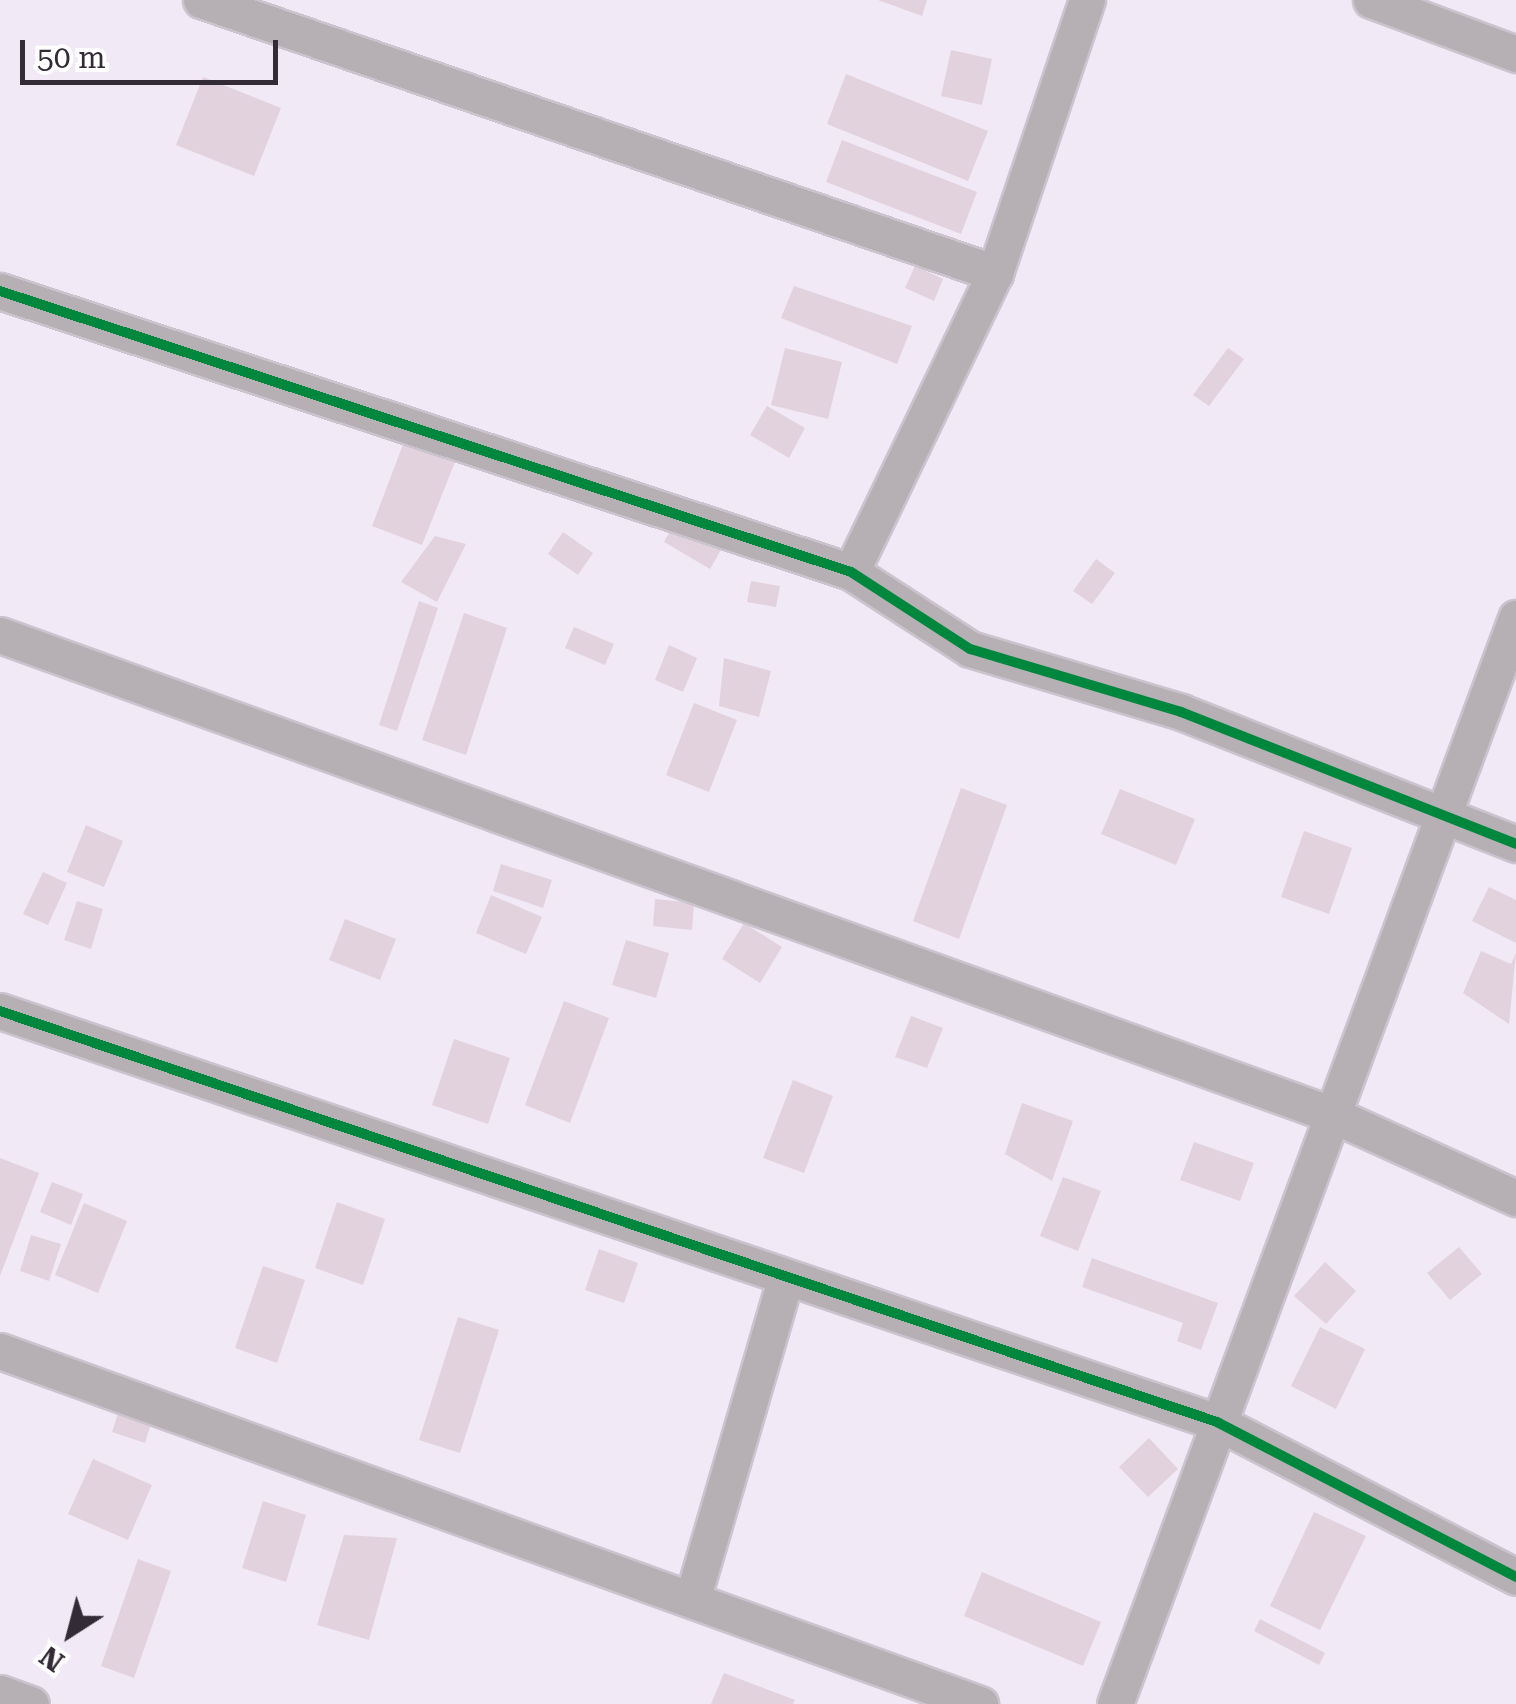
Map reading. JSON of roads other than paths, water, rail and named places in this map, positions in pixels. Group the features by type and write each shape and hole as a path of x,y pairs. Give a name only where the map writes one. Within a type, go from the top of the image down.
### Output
{"street":[{"path":"200,0 996,273"},
{"path":"851,572 996,273 1088,0"},
{"path":"1372,0 1516,54"},
{"path":"0,291 851,572 970,649 1181,712 1516,844"},
{"path":"1114,1704 1516,618"},
{"path":"0,635 1333,1115 1516,1198"},
{"path":"0,1012 1217,1422 1516,1577"},
{"path":"692,1600 786,1277"},
{"path":"0,1351 980,1704"},
{"path":"0,1693 30,1704"}]}
